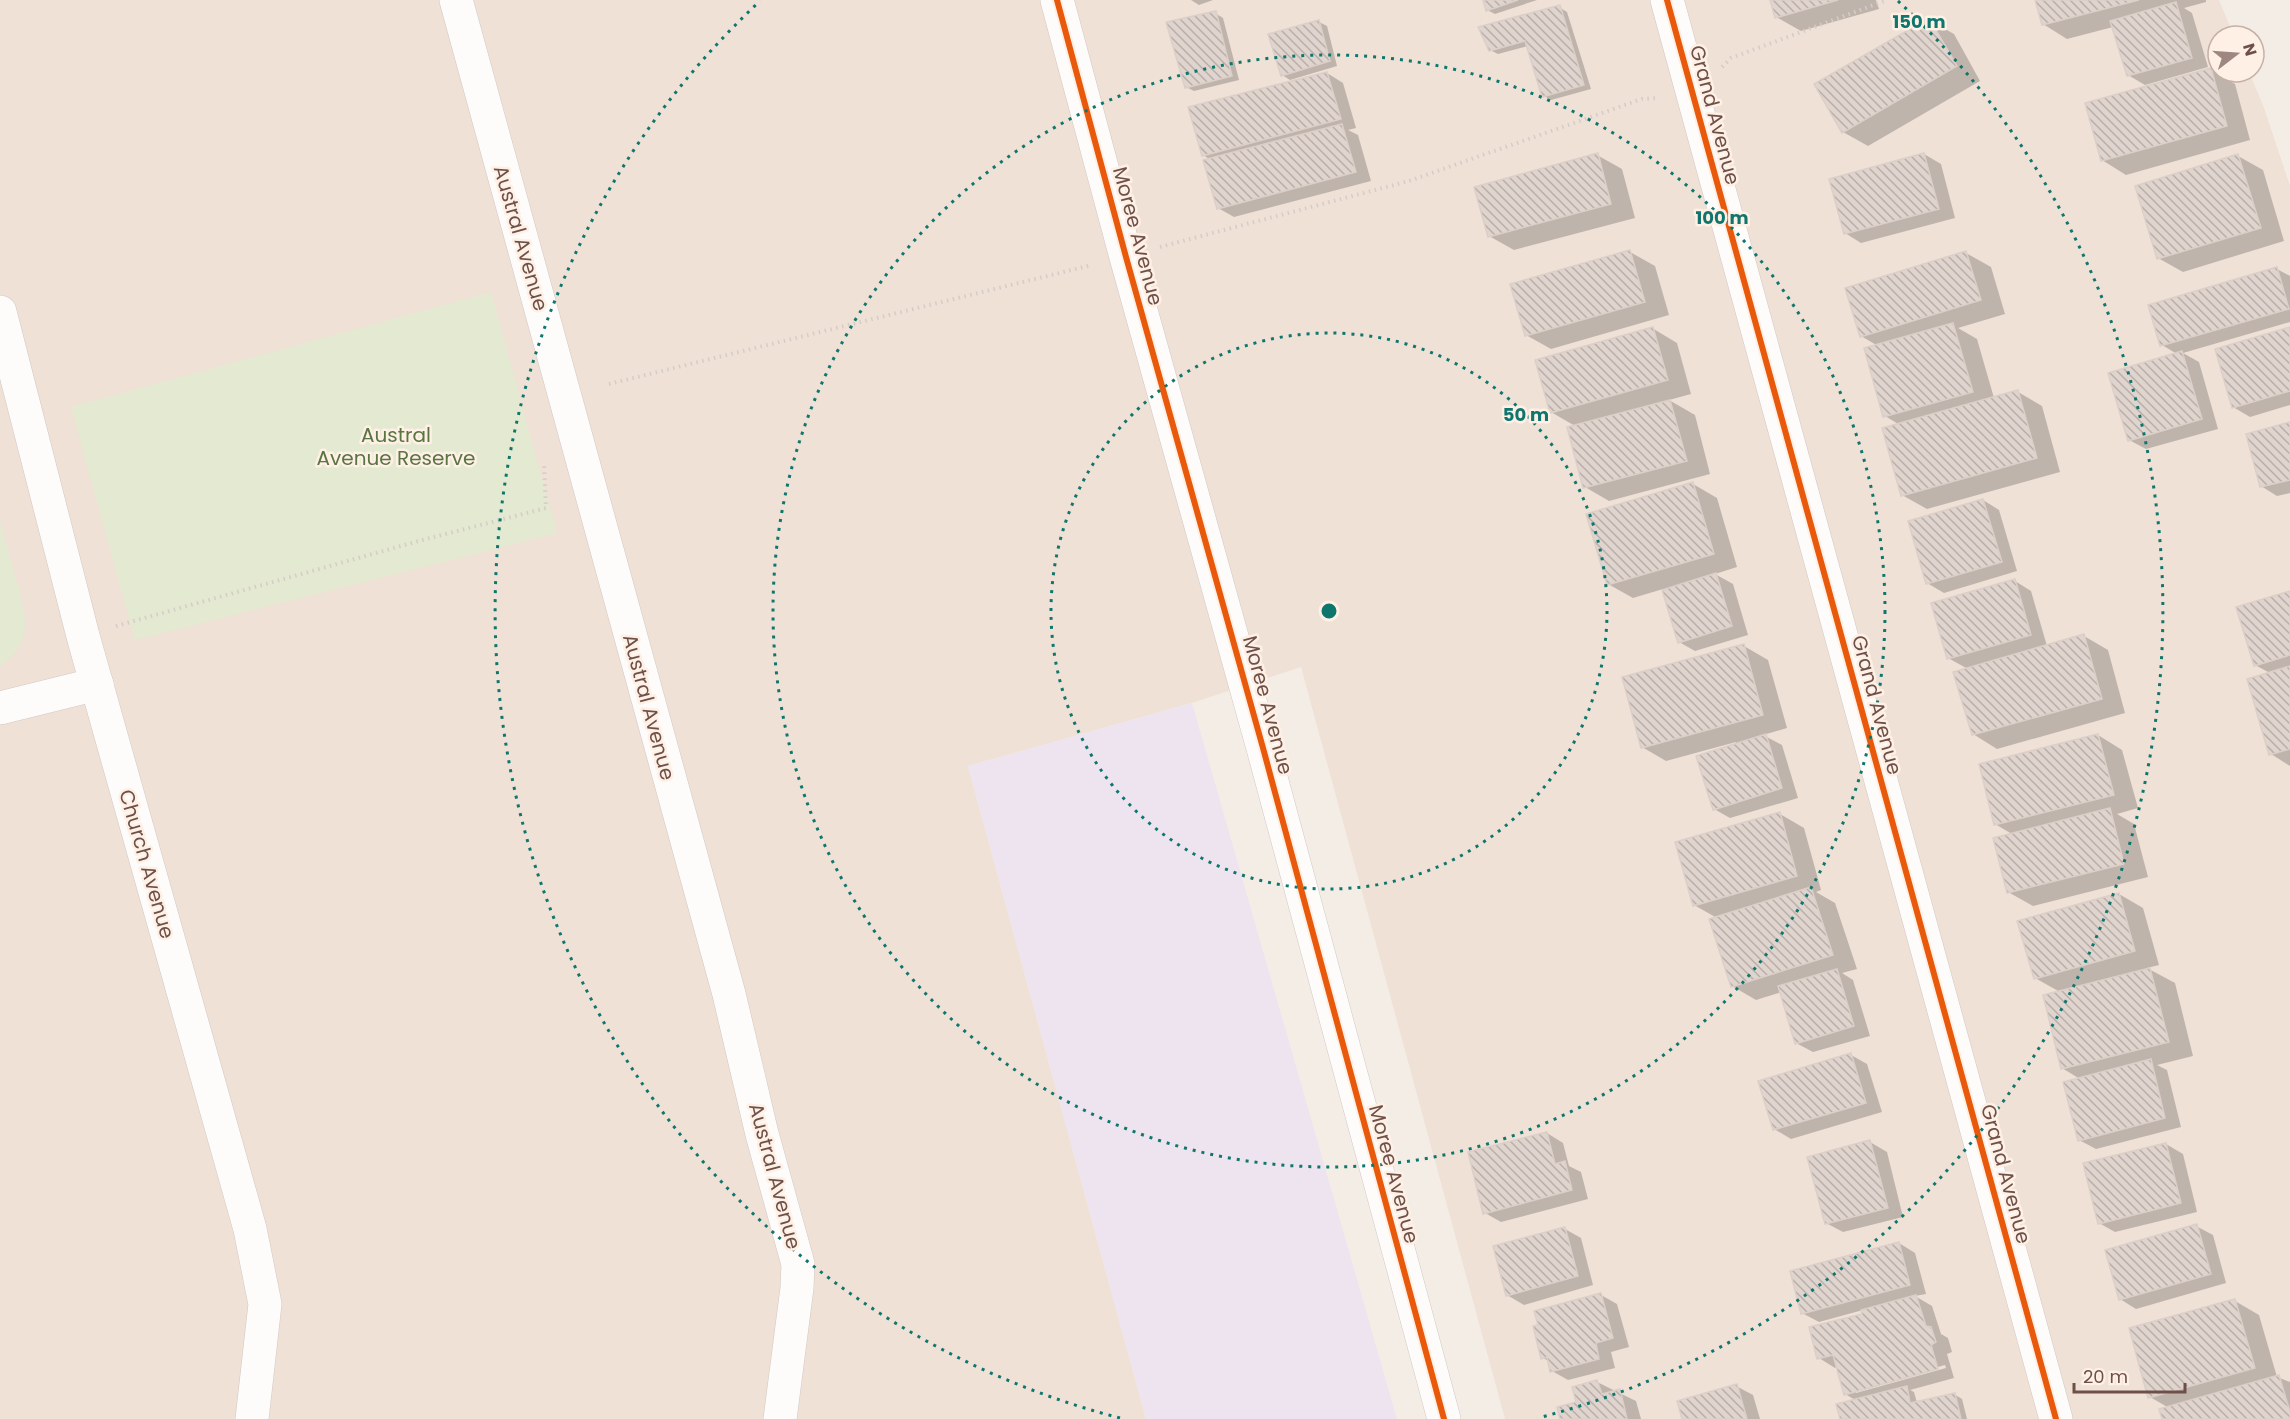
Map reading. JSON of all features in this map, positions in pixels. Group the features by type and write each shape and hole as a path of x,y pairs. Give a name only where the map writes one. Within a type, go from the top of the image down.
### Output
{"street":[{"name":"Austral Avenue","path":"456,0 729,994 762,1134 798,1264 780,1419"},
{"name":"Moree Avenue","path":"1057,0 1125,256 1266,759 1444,1419"},
{"name":"Grand Avenue","path":"1667,0 2056,1419"},
{"name":"Church Avenue","path":"0,312 97,684 250,1229 266,1304 252,1419"},
{"path":"0,708 97,684"}],"path":[{"path":"609,384 1125,256 1409,181 1642,99 1693,96 1731,58 1887,0"},
{"path":"109,628 546,508 544,463"}],"shaded area":[{"path":"0,0 2219,0 2229,24 2206,24 2206,84 2254,84 2290,186 2290,1419 1505,1419 1301,667 1192,703 968,766 1146,1419 0,1419"},
{"path":"1192,703 1397,1419 1146,1419 968,766"}],"green space":[{"name":"Austral Avenue Reserve","path":"491,292 557,533 135,640 71,407"},
{"path":"0,520 23,604 25,627 19,647 0,666"}],"building":[{"path":"1483,0 1518,0 1486,11"},
{"path":"1770,0 1838,0 1775,18"},
{"path":"2035,0 2139,0 2042,25"},
{"path":"2176,2 2192,58 2127,76 2110,21"},
{"path":"1560,5 1584,85 1542,97 1525,41 1489,51 1478,27"},
{"path":"1216,11 1232,76 1185,88 1166,22"},
{"path":"1929,18 1957,66 1842,133 1814,84"},
{"path":"1319,20 1330,61 1281,76 1268,34"},
{"path":"2206,69 2206,84 2215,84 2227,126 2101,161 2085,103"},
{"path":"1327,72 1341,119 1202,156 1188,107"},
{"path":"1342,124 1356,172 1217,209 1203,160"},
{"path":"1598,153 1611,204 1488,237 1474,187"},
{"path":"1924,153 1939,209 1844,234 1829,179"},
{"path":"2238,154 2261,228 2157,259 2135,186"},
{"path":"1630,250 1645,302 1525,336 1510,284"},
{"path":"1966,251 1981,300 1860,337 1845,288"},
{"path":"2277,267 2289,309 2160,346 2148,305"},
{"path":"1953,323 1973,392 1883,417 1864,348"},
{"path":"1653,327 1668,380 1550,413 1535,360"},
{"path":"2290,327 2290,391 2232,408 2215,349"},
{"path":"2182,351 2202,419 2128,441 2108,373"},
{"path":"2018,390 2037,458 1901,496 1882,428"},
{"path":"1670,400 1687,461 1583,488 1567,427"},
{"path":"2290,422 2290,480 2260,487 2246,434"},
{"path":"1693,482 1714,554 1607,585 1586,514"},
{"path":"1983,499 2002,562 1926,584 1908,521"},
{"path":"1716,573 1732,626 1678,643 1662,590"},
{"path":"2015,579 2031,635 1947,659 1931,603"},
{"path":"2290,591 2290,655 2254,666 2236,607"},
{"path":"2084,634 2102,699 1972,735 1953,672"},
{"path":"1744,644 1763,715 1641,748 1622,677"},
{"path":"2290,666 2290,749 2269,755 2247,679"},
{"path":"1766,734 1782,788 1713,810 1696,756"},
{"path":"2098,734 2114,795 1994,825 1979,764"},
{"path":"2110,808 2124,864 2007,893 1993,838"},
{"path":"1780,812 1797,876 1693,906 1675,842"},
{"path":"1811,887 1833,955 1731,987 1709,919"},
{"path":"2119,893 2135,951 2034,979 2017,921"},
{"path":"2150,968 2169,1042 2061,1069 2043,995"},
{"path":"1837,969 1854,1026 1795,1044 1778,986"},
{"path":"1851,1053 1866,1103 1773,1130 1758,1081"},
{"path":"2151,1059 2165,1118 2078,1141 2063,1082"},
{"path":"1547,1132 1555,1164 1565,1161 1572,1190 1483,1214 1468,1152"},
{"path":"1870,1140 1888,1208 1825,1224 1807,1157"},
{"path":"2166,1143 2181,1203 2098,1224 2083,1163"},
{"path":"2197,1224 2211,1274 2119,1300 2105,1250"},
{"path":"1565,1227 1578,1276 1506,1296 1493,1246"},
{"path":"1899,1242 1910,1285 1801,1314 1790,1271"},
{"path":"1601,1293 1613,1338 1596,1343 1599,1359 1550,1372 1547,1357 1541,1359 1533,1326 1538,1325 1534,1311"},
{"path":"1916,1295 1926,1326 1931,1327 1936,1342 1931,1345 1938,1369 1844,1395 1833,1355 1817,1359 1809,1327 1862,1314 1861,1310"},
{"path":"2235,1299 2255,1368 2148,1398 2129,1328"},
{"path":"2279,1375 2290,1419 2162,1419 2159,1409"},
{"path":"1597,1380 1602,1394 1620,1389 1627,1419 1560,1419 1557,1407 1576,1402 1572,1387"},
{"path":"1737,1384 1747,1419 1682,1419 1677,1401"},
{"path":"1907,1386 1910,1403 1955,1393 1961,1419 1840,1419 1836,1404"}],"cycle path":[{"path":"1057,0 1263,748 1444,1419"},
{"path":"1667,0 2056,1419"}]}
